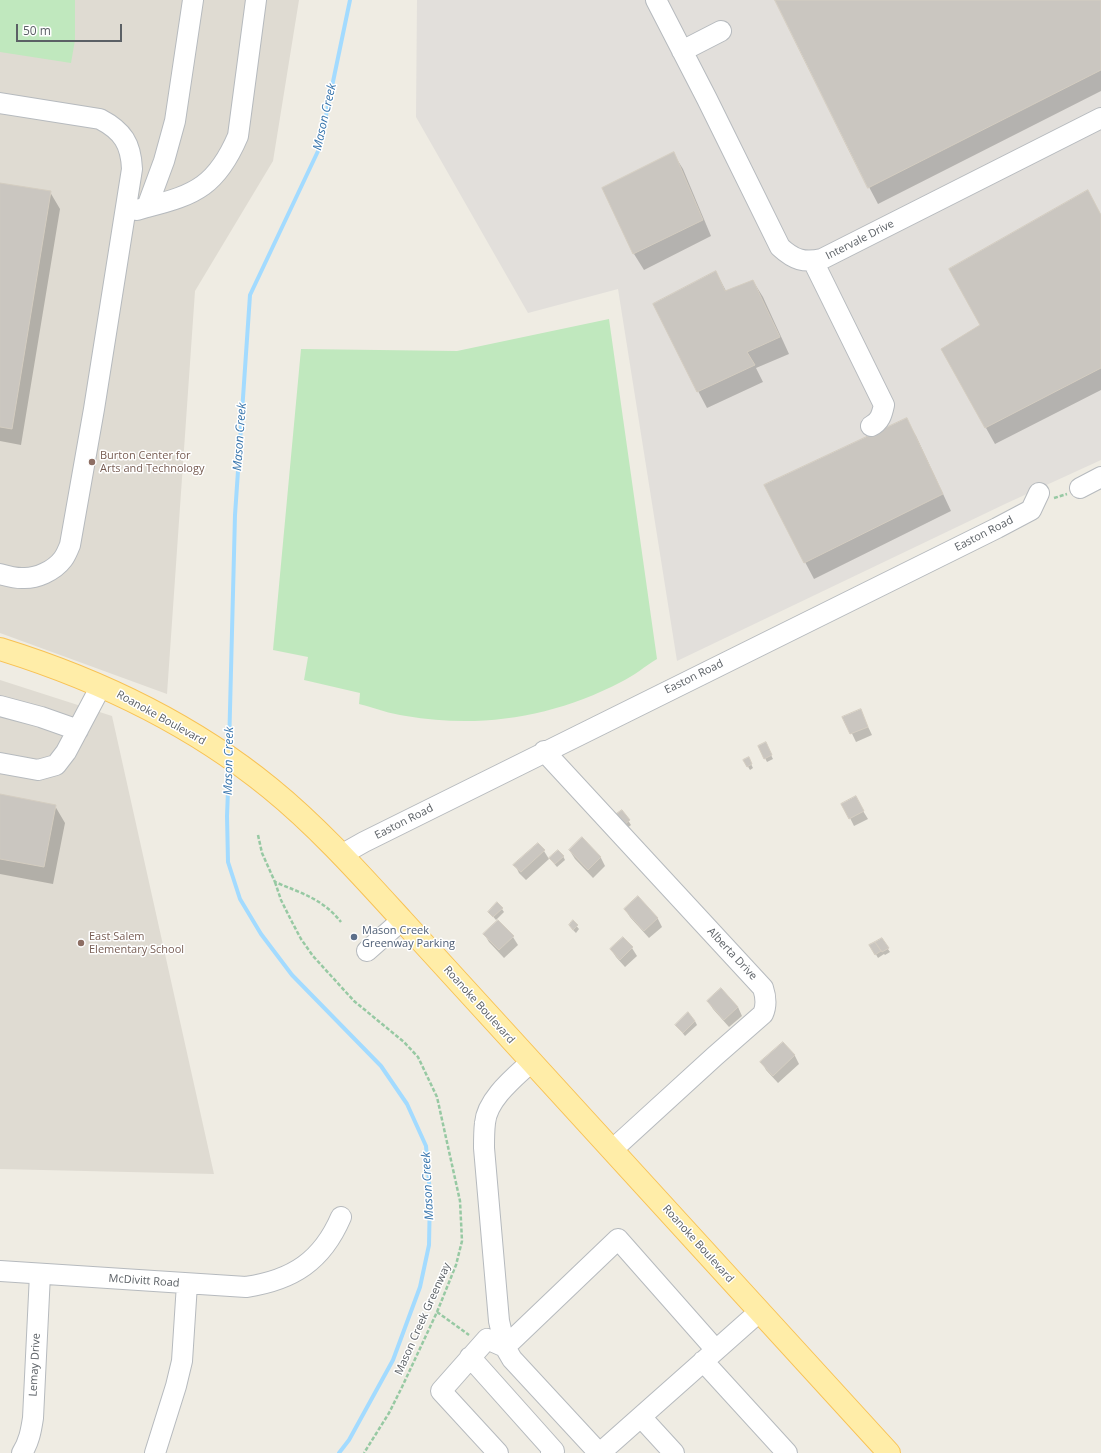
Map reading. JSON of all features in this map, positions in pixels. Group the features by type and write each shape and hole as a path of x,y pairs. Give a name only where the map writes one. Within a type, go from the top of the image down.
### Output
{"main road":[{"name":"Roanoke Boulevard","path":"0,649 34,659 101,686 146,707 193,733 235,761 270,788 301,815 402,920 889,1453"}],"street":[{"path":"147,207 164,161 175,121 193,0"},
{"path":"125,213 175,200 192,193 206,183 219,170 229,155 238,136 256,0"},
{"name":"Intervale Drive","path":"656,0 780,247 789,255 797,259 813,261 822,259 1101,118"},
{"path":"682,51 721,31"},
{"path":"0,103 100,119 111,125 121,134 128,144 132,156 132,169 94,409 70,545 62,559 55,567 46,573 23,578 0,574"},
{"path":"813,261 884,405 883,414 878,421 871,426"},
{"path":"1080,488 1101,477"},
{"name":"Easton Road","path":"341,855 544,751 1004,525 1031,510 1039,493"},
{"path":"0,763 38,770 56,765 66,752 101,686"},
{"path":"0,706 42,717 78,730"},
{"name":"Alberta Drive","path":"544,751 763,988 767,998 763,1014 612,1150"},
{"path":"367,951 402,920"},
{"path":"531,1062 506,1085 492,1104 485,1121 484,1148 499,1321 505,1347 512,1359 576,1430 599,1453 759,1312"},
{"path":"187,1284 246,1287 264,1284 282,1278 299,1270 314,1258 327,1244 341,1217"},
{"path":"505,1347 618,1239 786,1453"},
{"name":"McDivitt Road","path":"0,1271 187,1284 182,1361 176,1386 155,1453"},
{"name":"Lemay Drive","path":"22,1453 31,1433 33,1418 40,1274"},
{"path":"498,1453 441,1391 487,1339 505,1347"},
{"path":"470,1357 552,1452 576,1430"},
{"path":"641,1417 674,1453"}],"path":[{"path":"1039,493 1054,498 1062,497 1080,488"},
{"name":"Mason Creek Greenway","path":"258,835 262,852 281,900 301,939 313,956 354,1001 404,1042 418,1057 437,1097 460,1201 462,1215 462,1241 456,1265 437,1312 389,1413 364,1453"},
{"path":"275,882 325,904 341,922"},
{"path":"437,1312 471,1336"}],"shaded area":[{"name":"Burton Center for Arts and Technology","path":"0,0 299,0 273,161 195,291 167,694 0,633"},
{"path":"417,0 1101,0 1101,460 1005,504 677,661 618,289 528,313 416,117"},
{"name":"East Salem Elementary School","path":"0,680 112,716 214,1174 0,1169"}],"green space":[{"path":"0,0 75,0 75,40 71,63 0,52"},
{"path":"609,319 657,659 626,680 570,704 543,712 489,720 434,720 394,714 359,704 360,693 304,680 308,657 273,650 301,349 457,351"}],"building":[{"path":"775,0 1101,0 1101,70 868,188"},
{"path":"674,152 703,220 633,254 602,188"},
{"path":"0,183 51,191 12,429 0,427"},
{"path":"1088,190 1101,215 1101,368 985,428 941,349 980,325 949,269"},
{"path":"716,271 725,291 753,280 780,337 747,352 755,365 697,392 653,304"},
{"path":"907,418 943,494 804,563 764,485"},
{"path":"861,709 868,727 850,734 842,717"},
{"path":"766,742 772,755 764,759 758,746"},
{"path":"749,757 752,764 747,767 743,760"},
{"path":"0,794 56,805 44,867 0,859"},
{"path":"856,796 864,811 849,819 841,804"},
{"path":"622,810 630,820 623,826 615,815"},
{"path":"582,837 601,857 588,870 569,850"},
{"path":"538,843 545,850 521,872 513,865"},
{"path":"558,850 564,856 555,864 549,858"},
{"path":"638,896 658,918 644,931 624,909"},
{"path":"497,902 503,908 493,917 488,912"},
{"path":"498,920 514,936 499,950 483,934"},
{"path":"573,920 578,925 573,930 569,925"},
{"path":"623,937 633,947 620,960 610,949"},
{"path":"882,938 889,948 882,952 875,942"},
{"path":"875,942 881,951 875,955 869,945"},
{"path":"721,988 738,1007 724,1020 707,1001"},
{"path":"688,1012 695,1021 683,1033 675,1025"},
{"path":"783,1042 795,1055 773,1076 760,1062"}],"waterway":[{"name":"Mason Creek","path":"229,748 235,515 250,295 319,149 350,0"},
{"name":"Mason Creek","path":"229,765 227,816 228,862 240,899 261,934 292,975 381,1066 407,1104 426,1146 430,1194 429,1245 420,1287 393,1360 349,1440 339,1453"}],"place":[{"name":"Burton Center for Arts and Technology","path":"92,462"},
{"name":"Mason Creek Greenway Parking","path":"354,937"},
{"name":"East Salem Elementary School","path":"81,943"}]}
